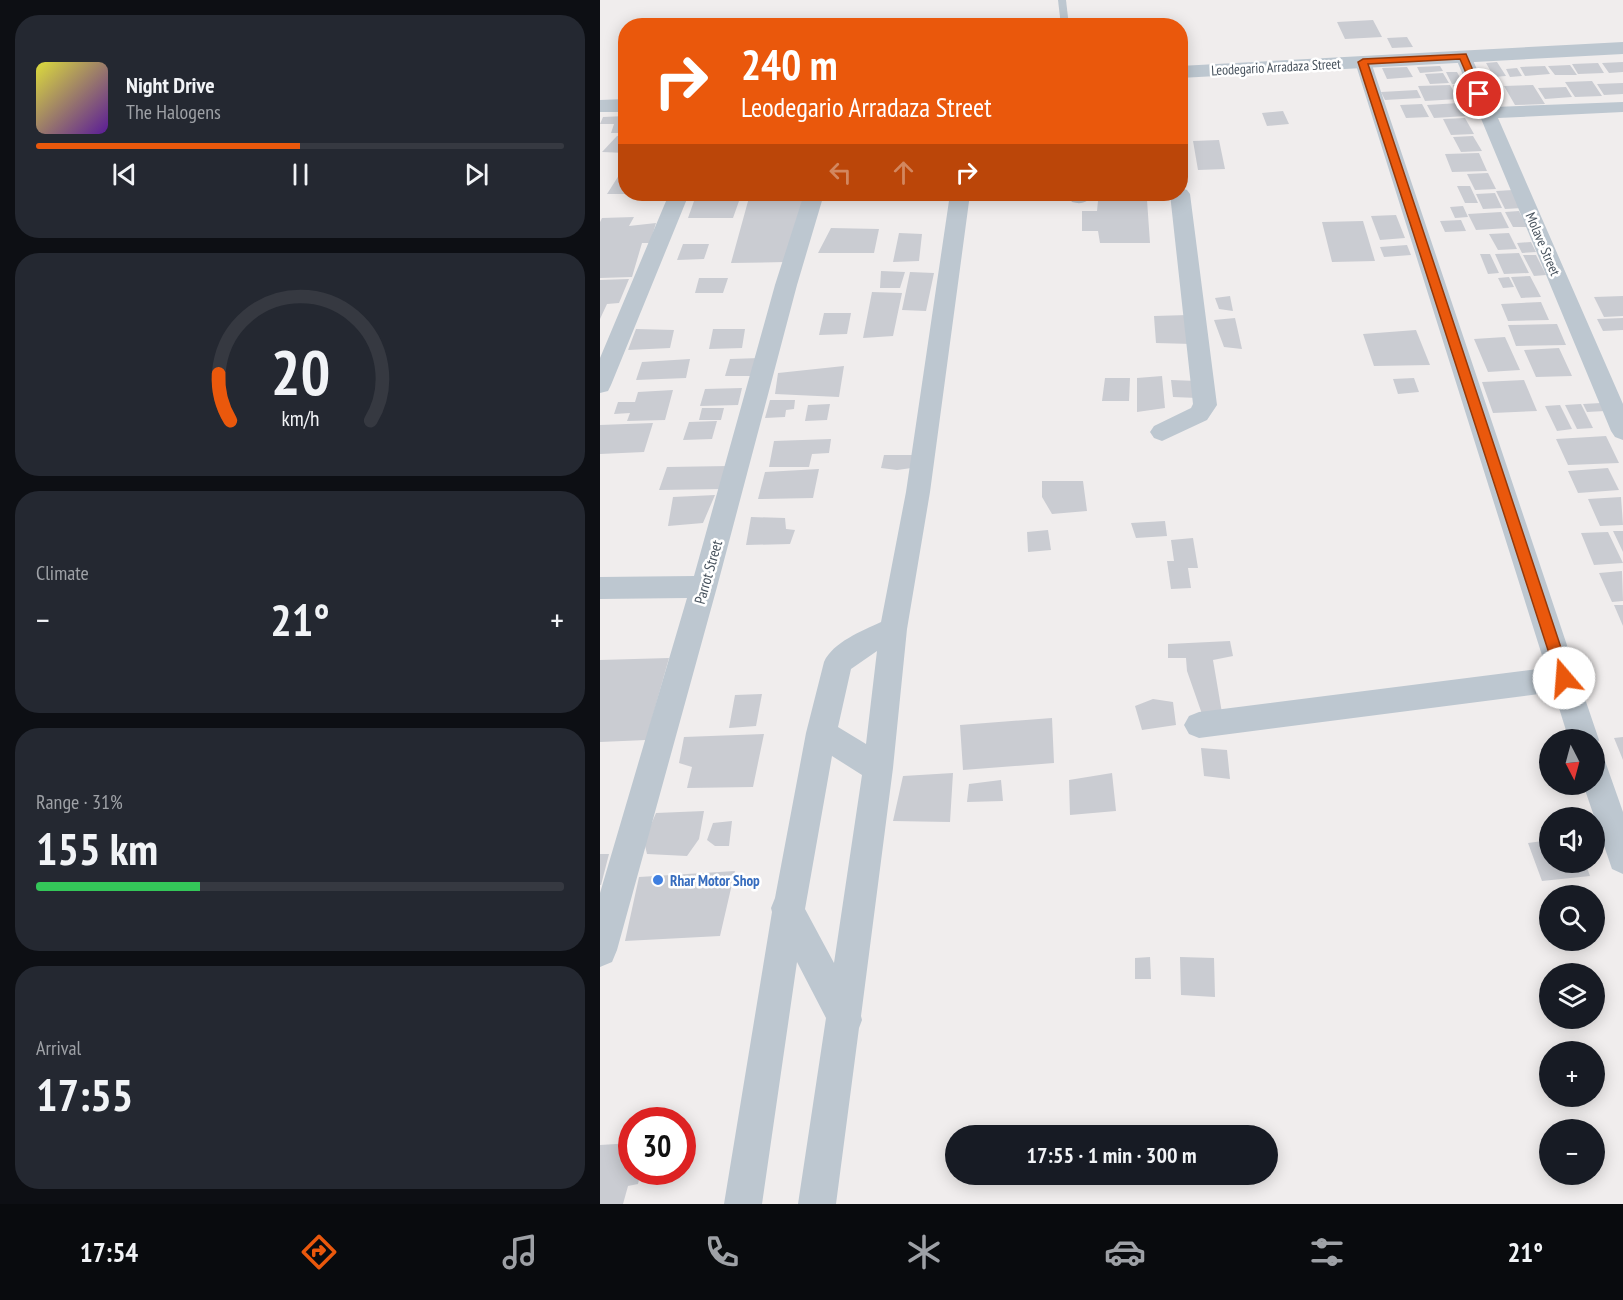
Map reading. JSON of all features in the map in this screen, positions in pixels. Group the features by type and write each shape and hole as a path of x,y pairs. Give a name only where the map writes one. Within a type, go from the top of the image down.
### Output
{"street":[{"name":"Leodegario Arradaza Street","path":"1188,72 1623,48"},
{"name":"Molave Street","path":"1463,56 1623,431"},
{"path":"1363,62 1580,729"},
{"path":"600,106 618,105"},
{"path":"1487,113 1623,107"},
{"path":"600,385 676,201"},
{"name":"Parrot Street","path":"600,950 704,587 786,285 812,201"},
{"path":"817,1204 845,1020 878,768 893,629 918,492 959,201"},
{"path":"1162,432 1199,414 1205,405 1181,201"},
{"path":"600,588 704,587"},
{"path":"743,1204 787,908 821,733 838,662 867,642 893,629"},
{"path":"1199,725 1564,678"},
{"path":"821,733 878,768"},
{"path":"1602,795 1623,858"},
{"path":"787,908 845,1020"}],"lane":[{"path":"1062,0 1064,18"}],"building":[{"path":"1373,20 1382,37 1345,39 1337,22"},
{"path":"1407,37 1413,47 1392,48 1387,38"},
{"path":"1497,62 1506,76 1494,77 1486,63"},
{"path":"1623,62 1623,72 1609,73 1602,63"},
{"path":"1598,63 1604,73 1578,74 1572,64"},
{"path":"1570,65 1577,75 1555,75 1548,66"},
{"path":"1440,66 1443,71 1420,73 1417,67"},
{"path":"1545,66 1550,74 1525,76 1520,67"},
{"path":"1407,67 1413,77 1387,79 1382,68"},
{"path":"1517,68 1522,76 1510,77 1506,69"},
{"path":"1446,72 1457,72 1463,83 1452,84"},
{"path":"1443,73 1449,83 1430,84 1425,74"},
{"path":"1592,81 1602,96 1575,97 1565,82"},
{"path":"1623,83 1623,94 1604,95 1597,84"},
{"path":"1450,85 1458,99 1425,101 1418,86"},
{"path":"1453,85 1464,85 1471,99 1460,99"},
{"path":"1533,85 1545,104 1515,105 1504,86"},
{"path":"1566,87 1572,97 1545,99 1538,88"},
{"path":"1417,90 1421,98 1385,100 1381,92"},
{"path":"1459,103 1466,116 1434,118 1427,105"},
{"path":"1422,104 1429,117 1406,118 1400,105"},
{"path":"1283,111 1289,124 1267,126 1262,113"},
{"path":"618,116 618,133 611,133 614,124 600,124 603,117"},
{"path":"1465,118 1474,134 1451,135 1443,119"},
{"path":"617,136 618,153 602,152"},
{"path":"1473,136 1482,151 1461,152 1453,137"},
{"path":"1219,140 1225,169 1198,170 1193,141"},
{"path":"1479,153 1487,171 1452,172 1445,154"},
{"path":"1488,173 1496,189 1475,190 1467,174"},
{"path":"618,177 618,194 607,194"},
{"path":"1457,186 1470,186 1478,203 1465,203"},
{"path":"1513,190 1522,208 1505,209 1496,191"},
{"path":"1495,193 1502,208 1483,209 1476,194"},
{"path":"694,201 739,201 733,218 688,218"},
{"path":"748,201 804,201 786,262 731,263"},
{"path":"1098,201 1147,201 1150,243 1100,243 1098,231 1082,231 1082,211 1097,211"},
{"path":"1463,206 1468,217 1455,218 1450,207"},
{"path":"1519,211 1527,227 1513,227 1505,212"},
{"path":"1501,212 1509,228 1476,230 1468,214"},
{"path":"1396,215 1405,238 1380,240 1371,216"},
{"path":"634,217 629,226 656,223 650,243 642,243 632,277 600,278 600,222 602,218"},
{"path":"1461,220 1466,231 1445,232 1440,221"},
{"path":"1363,221 1375,261 1332,262 1322,222"},
{"path":"831,228 879,229 874,253 818,253"},
{"path":"899,233 922,234 919,261 893,262"},
{"path":"1509,233 1517,249 1498,250 1489,234"},
{"path":"1531,242 1536,252 1522,253 1517,243"},
{"path":"683,244 709,244 704,259 677,260"},
{"path":"1407,245 1411,255 1384,257 1380,247"},
{"path":"1519,253 1529,273 1504,274 1495,254"},
{"path":"1480,254 1490,254 1499,273 1488,274"},
{"path":"1523,255 1536,255 1546,275 1534,276"},
{"path":"881,271 905,272 900,288 880,288"},
{"path":"910,272 934,273 926,311 902,310"},
{"path":"1530,276 1541,297 1521,298 1511,277"},
{"path":"1509,277 1514,287 1503,288 1498,278"},
{"path":"699,278 728,278 723,293 695,293"},
{"path":"629,279 619,303 607,304 600,319 600,280"},
{"path":"872,292 902,293 893,336 863,338"},
{"path":"1230,296 1233,311 1219,309 1215,298"},
{"path":"1623,296 1623,316 1604,317 1594,297"},
{"path":"1541,302 1549,320 1508,321 1501,304"},
{"path":"824,313 851,313 847,334 819,335"},
{"path":"1188,315 1192,344 1156,343 1154,316"},
{"path":"1235,318 1242,349 1224,347 1214,320"},
{"path":"1623,318 1623,330 1603,331 1597,319"},
{"path":"1557,324 1566,345 1516,346 1508,325"},
{"path":"636,329 674,330 670,348 628,350"},
{"path":"713,329 745,329 742,348 709,349"},
{"path":"1416,330 1430,365 1374,366 1363,334"},
{"path":"1505,337 1520,370 1488,372 1474,339"},
{"path":"1559,348 1572,376 1536,377 1524,350"},
{"path":"760,358 755,376 725,376 730,359"},
{"path":"690,359 686,378 636,380 642,362"},
{"path":"844,366 839,397 775,394 778,373"},
{"path":"1162,376 1165,408 1137,412 1137,378"},
{"path":"1105,378 1130,378 1129,401 1102,401"},
{"path":"1414,378 1419,392 1398,394 1393,379"},
{"path":"1171,380 1197,381 1198,398 1173,397"},
{"path":"1524,380 1537,411 1493,413 1482,382"},
{"path":"742,388 738,405 700,406 705,389"},
{"path":"673,390 665,420 627,421 630,413 614,414 618,402 635,402 638,392"},
{"path":"770,400 795,400 794,409 786,410 785,417 765,418"},
{"path":"1601,403 1605,411 1587,412 1583,404"},
{"path":"830,404 827,420 805,421 808,405"},
{"path":"1581,404 1593,428 1577,429 1565,405"},
{"path":"1560,405 1572,429 1557,431 1545,406"},
{"path":"702,408 724,408 721,420 699,420"},
{"path":"717,421 712,439 683,440 689,422"},
{"path":"653,423 644,452 600,454 600,425"},
{"path":"1606,436 1619,463 1568,465 1556,439"},
{"path":"831,439 829,453 812,454 809,467 769,467 774,441"},
{"path":"884,455 919,455 919,467 897,470 881,468"},
{"path":"729,466 722,489 659,490 667,467"},
{"path":"1608,468 1619,490 1578,493 1568,471"},
{"path":"819,469 813,498 758,499 765,472"},
{"path":"1042,481 1083,481 1087,511 1052,514 1042,497"},
{"path":"715,495 703,523 668,526 673,497"},
{"path":"1621,497 1623,525 1600,526 1588,499"},
{"path":"751,517 785,518 786,529 795,530 790,544 746,545"},
{"path":"1165,521 1167,536 1136,538 1131,523"},
{"path":"1048,530 1051,550 1028,552 1027,532"},
{"path":"1613,531 1623,531 1623,552"},
{"path":"1608,532 1623,563 1594,565 1581,533"},
{"path":"1193,538 1198,568 1188,568 1191,588 1171,589 1167,561 1174,561 1171,540"},
{"path":"1622,571 1623,601 1612,602 1599,573"},
{"path":"1614,605 1623,605 1623,626"},
{"path":"1230,641 1233,656 1213,660 1222,713 1202,714 1187,671 1186,658 1168,658 1168,644"},
{"path":"669,658 646,740 600,742 600,660"},
{"path":"762,694 756,726 729,728 735,695"},
{"path":"1153,699 1173,702 1176,725 1142,730 1135,706"},
{"path":"1052,718 1054,763 963,770 960,725"},
{"path":"764,734 753,787 687,788 692,767 679,763 684,737"},
{"path":"1623,737 1623,760 1614,738"},
{"path":"1201,748 1227,750 1230,779 1204,776"},
{"path":"953,773 950,822 893,821 903,776"},
{"path":"1112,773 1116,811 1070,815 1069,780"},
{"path":"1001,780 1003,801 967,802 969,784"},
{"path":"704,811 699,839 687,856 647,854 644,841 656,813"},
{"path":"732,821 729,846 715,846 707,840 713,823"},
{"path":"1539,842 1539,873 1528,843"},
{"path":"600,854 609,854 601,885 600,885"},
{"path":"735,871 720,936 625,941 639,877"},
{"path":"1539,873 1589,873 1590,876 1542,881"},
{"path":"1150,957 1151,979 1135,979 1135,958"},
{"path":"1180,957 1214,958 1215,997 1181,995"},
{"path":"618,1144 618,1185 633,1185 628,1186 623,1204 600,1204 600,1145"}],"place":[{"name":"Rhar Motor Shop","path":"658,880"}],"route":[{"path":"1479,94 1463,56 1363,62 1564,678"}]}
